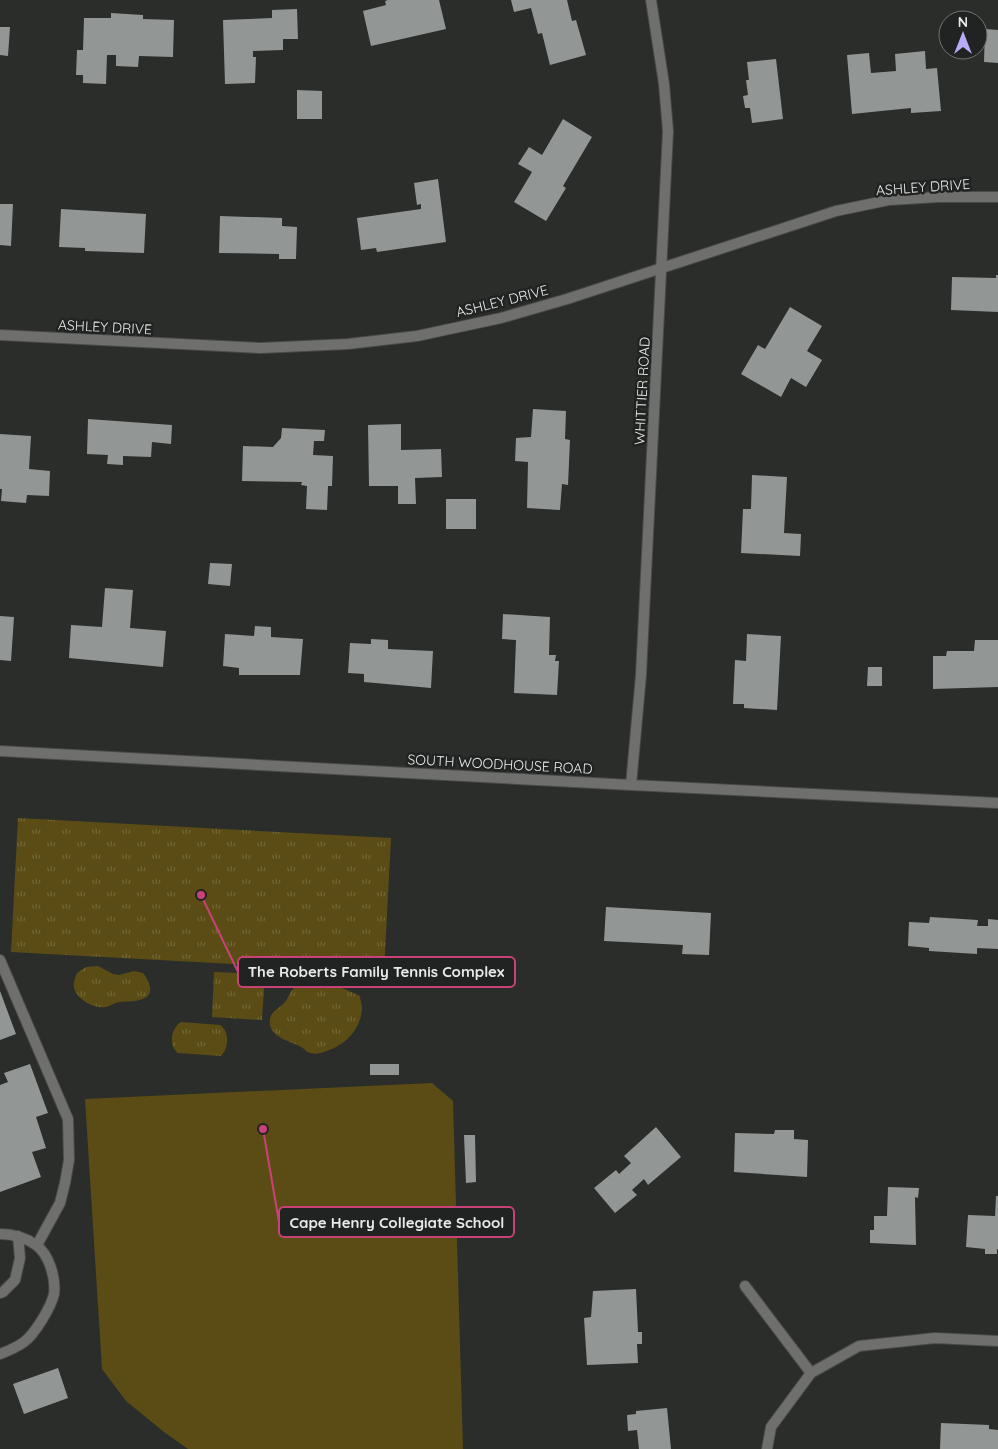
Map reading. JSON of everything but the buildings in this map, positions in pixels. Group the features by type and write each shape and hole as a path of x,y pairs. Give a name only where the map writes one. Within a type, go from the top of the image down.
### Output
{"street":[{"name":"WHITTIER ROAD","path":"631,785 641,676 668,131 664,84 651,0"},
{"name":"ASHLEY DRIVE","path":"0,335 260,348 348,344 417,336 501,318 566,299 845,209 889,200 938,197 998,197"},
{"name":"SOUTH WOODHOUSE ROAD","path":"0,751 998,803"},
{"path":"0,960 68,1120 69,1160 65,1183 60,1203 37,1245"},
{"path":"0,1234 18,1236 37,1245 49,1261 53,1276 54,1294 37,1328 24,1342 0,1354"},
{"path":"0,1293 15,1280 20,1258 18,1236"},
{"path":"745,1286 811,1373"},
{"path":"767,1449 771,1428 811,1373 859,1346 935,1338 998,1341"}],"green space":[{"path":"18,818 391,838 384,972 11,952"},
{"path":"98,966 119,975 134,971 143,973 148,980 150,992 145,998 140,1000 118,1002 106,1007 97,1007 87,1003 76,992 74,986 75,979 77,973 86,967"},
{"path":"214,972 265,974 262,1020 212,1017"},
{"path":"317,980 329,982 360,996 362,1007 359,1021 352,1034 342,1044 316,1054 308,1052 276,1034 270,1025 270,1019 272,1014 285,1002 295,987"},
{"path":"181,1022 220,1025 227,1035 224,1053 221,1056 178,1053 173,1046 172,1037 175,1028"},
{"path":"432,1083 453,1101 463,1449 188,1449 126,1401 102,1369 85,1099"}],"place":[{"name":"The Roberts Family Tennis Complex","path":"201,895"},
{"name":"Cape Henry Collegiate School","path":"263,1129"}]}
